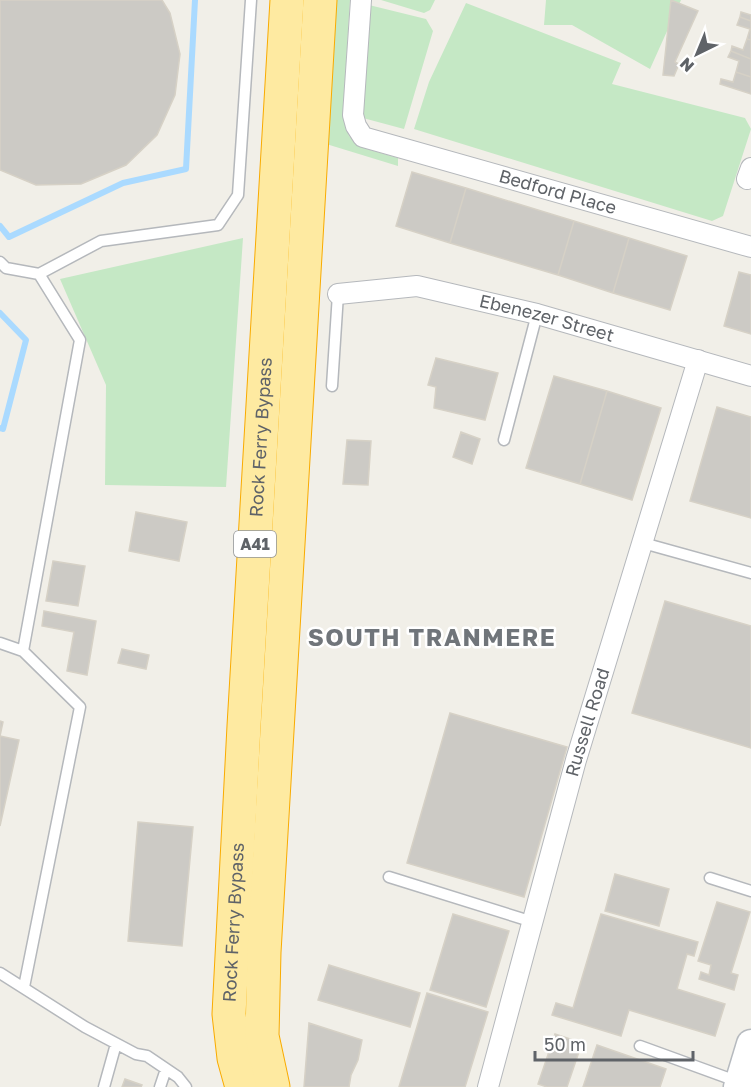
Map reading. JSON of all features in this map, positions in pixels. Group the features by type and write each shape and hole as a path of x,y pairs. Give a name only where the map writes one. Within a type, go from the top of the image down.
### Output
{"highway":[{"name":"Rock Ferry Bypass","path":"242,1087 234,1058 229,1014 287,0"},
{"name":"Rock Ferry Bypass","path":"273,1087 262,1036 264,952 320,0"}],"main road":[{"path":"739,1085 751,1044"}],"street":[{"name":"Bedford Place","path":"361,0 353,115 356,126 363,137 751,248"},
{"name":"Ebenezer Street","path":"338,294 417,286 537,314 751,376"},
{"name":"Russell Road","path":"488,1087 576,760 698,360"}],"lane":[{"path":"0,262 6,268 39,274 101,241 218,225 238,195 252,0"},
{"path":"23,651 80,340 39,274"},
{"path":"332,386 338,294"},
{"path":"504,440 537,314"},
{"path":"643,543 751,573"},
{"path":"0,643 23,651 80,707 24,987"},
{"path":"389,877 532,921"},
{"path":"710,878 751,891"},
{"path":"0,973 85,1027 136,1054 147,1056 178,1077 186,1087"},
{"path":"104,1087 116,1044"},
{"path":"640,1046 739,1085"},
{"path":"160,1087 166,1069"}],"green space":[{"path":"331,0 350,0 343,112 349,136 367,149 398,158 398,166 323,143"},
{"path":"381,0 435,0 430,10 424,13"},
{"path":"546,0 681,0 650,69 572,25 544,25"},
{"path":"466,3 621,63 612,84 745,118 751,129 723,216 712,221 414,129 429,82"},
{"path":"369,5 426,19 433,31 404,129 363,118"},
{"path":"243,238 226,487 105,485 106,385 60,279"}],"building":[{"path":"0,0 162,0 170,13 180,54 175,95 157,135 126,165 81,184 36,185 0,170"},
{"path":"671,0 698,11 675,62 679,64 674,76 663,75"},
{"path":"741,12 751,15 751,21 740,17"},
{"path":"740,17 751,21 751,40 747,39 750,29 737,25"},
{"path":"747,39 751,40 751,59 731,51 732,46 743,50"},
{"path":"731,51 751,59 751,77 736,72 739,61 728,57"},
{"path":"736,72 751,77 751,94 720,84 721,79 733,82"},
{"path":"412,172 466,188 450,243 396,226"},
{"path":"466,188 574,221 558,275 450,243"},
{"path":"574,221 629,238 613,293 558,275"},
{"path":"629,238 687,256 670,310 613,293"},
{"path":"739,272 751,275 751,334 724,326"},
{"path":"436,358 498,373 485,420 434,408 436,387 428,385"},
{"path":"554,376 607,391 580,484 526,468"},
{"path":"607,391 661,408 632,500 580,484"},
{"path":"717,407 751,417 751,518 690,501"},
{"path":"461,432 480,439 472,464 453,457"},
{"path":"347,440 371,441 368,485 343,484"},
{"path":"136,512 187,522 179,561 129,551"},
{"path":"53,561 85,566 78,606 46,601"},
{"path":"665,601 751,626 751,748 632,713"},
{"path":"44,611 96,621 87,675 67,671 74,632 42,626"},
{"path":"122,649 149,655 146,669 118,663"},
{"path":"450,713 567,747 524,897 407,863"},
{"path":"0,736 19,740 0,826"},
{"path":"138,822 193,827 182,946 128,941"},
{"path":"615,874 669,889 659,926 605,911"},
{"path":"717,902 750,912 731,973 738,975 734,990 699,979 701,972 709,975 711,965 698,961"},
{"path":"453,914 509,931 486,1007 430,990"},
{"path":"601,914 698,942 694,956 687,954 677,989 725,1004 715,1036 629,1010 621,1036 552,1015 556,1003 573,1008"},
{"path":"329,965 420,993 410,1027 318,1000"},
{"path":"427,993 488,1012 465,1087 399,1087"},
{"path":"309,1023 362,1040 349,1087 304,1087"},
{"path":"555,1034 582,1043 567,1087 547,1087 538,1084"},
{"path":"597,1045 666,1069 660,1087 583,1087"},
{"path":"125,1079 142,1085 141,1087 122,1087"}],"waterway":[{"path":"0,226 9,237 123,183 186,169 195,0"},
{"path":"0,313 26,340 3,429 0,428"}],"district":[{"name":"SOUTH TRANMERE","path":"432,638"}]}
